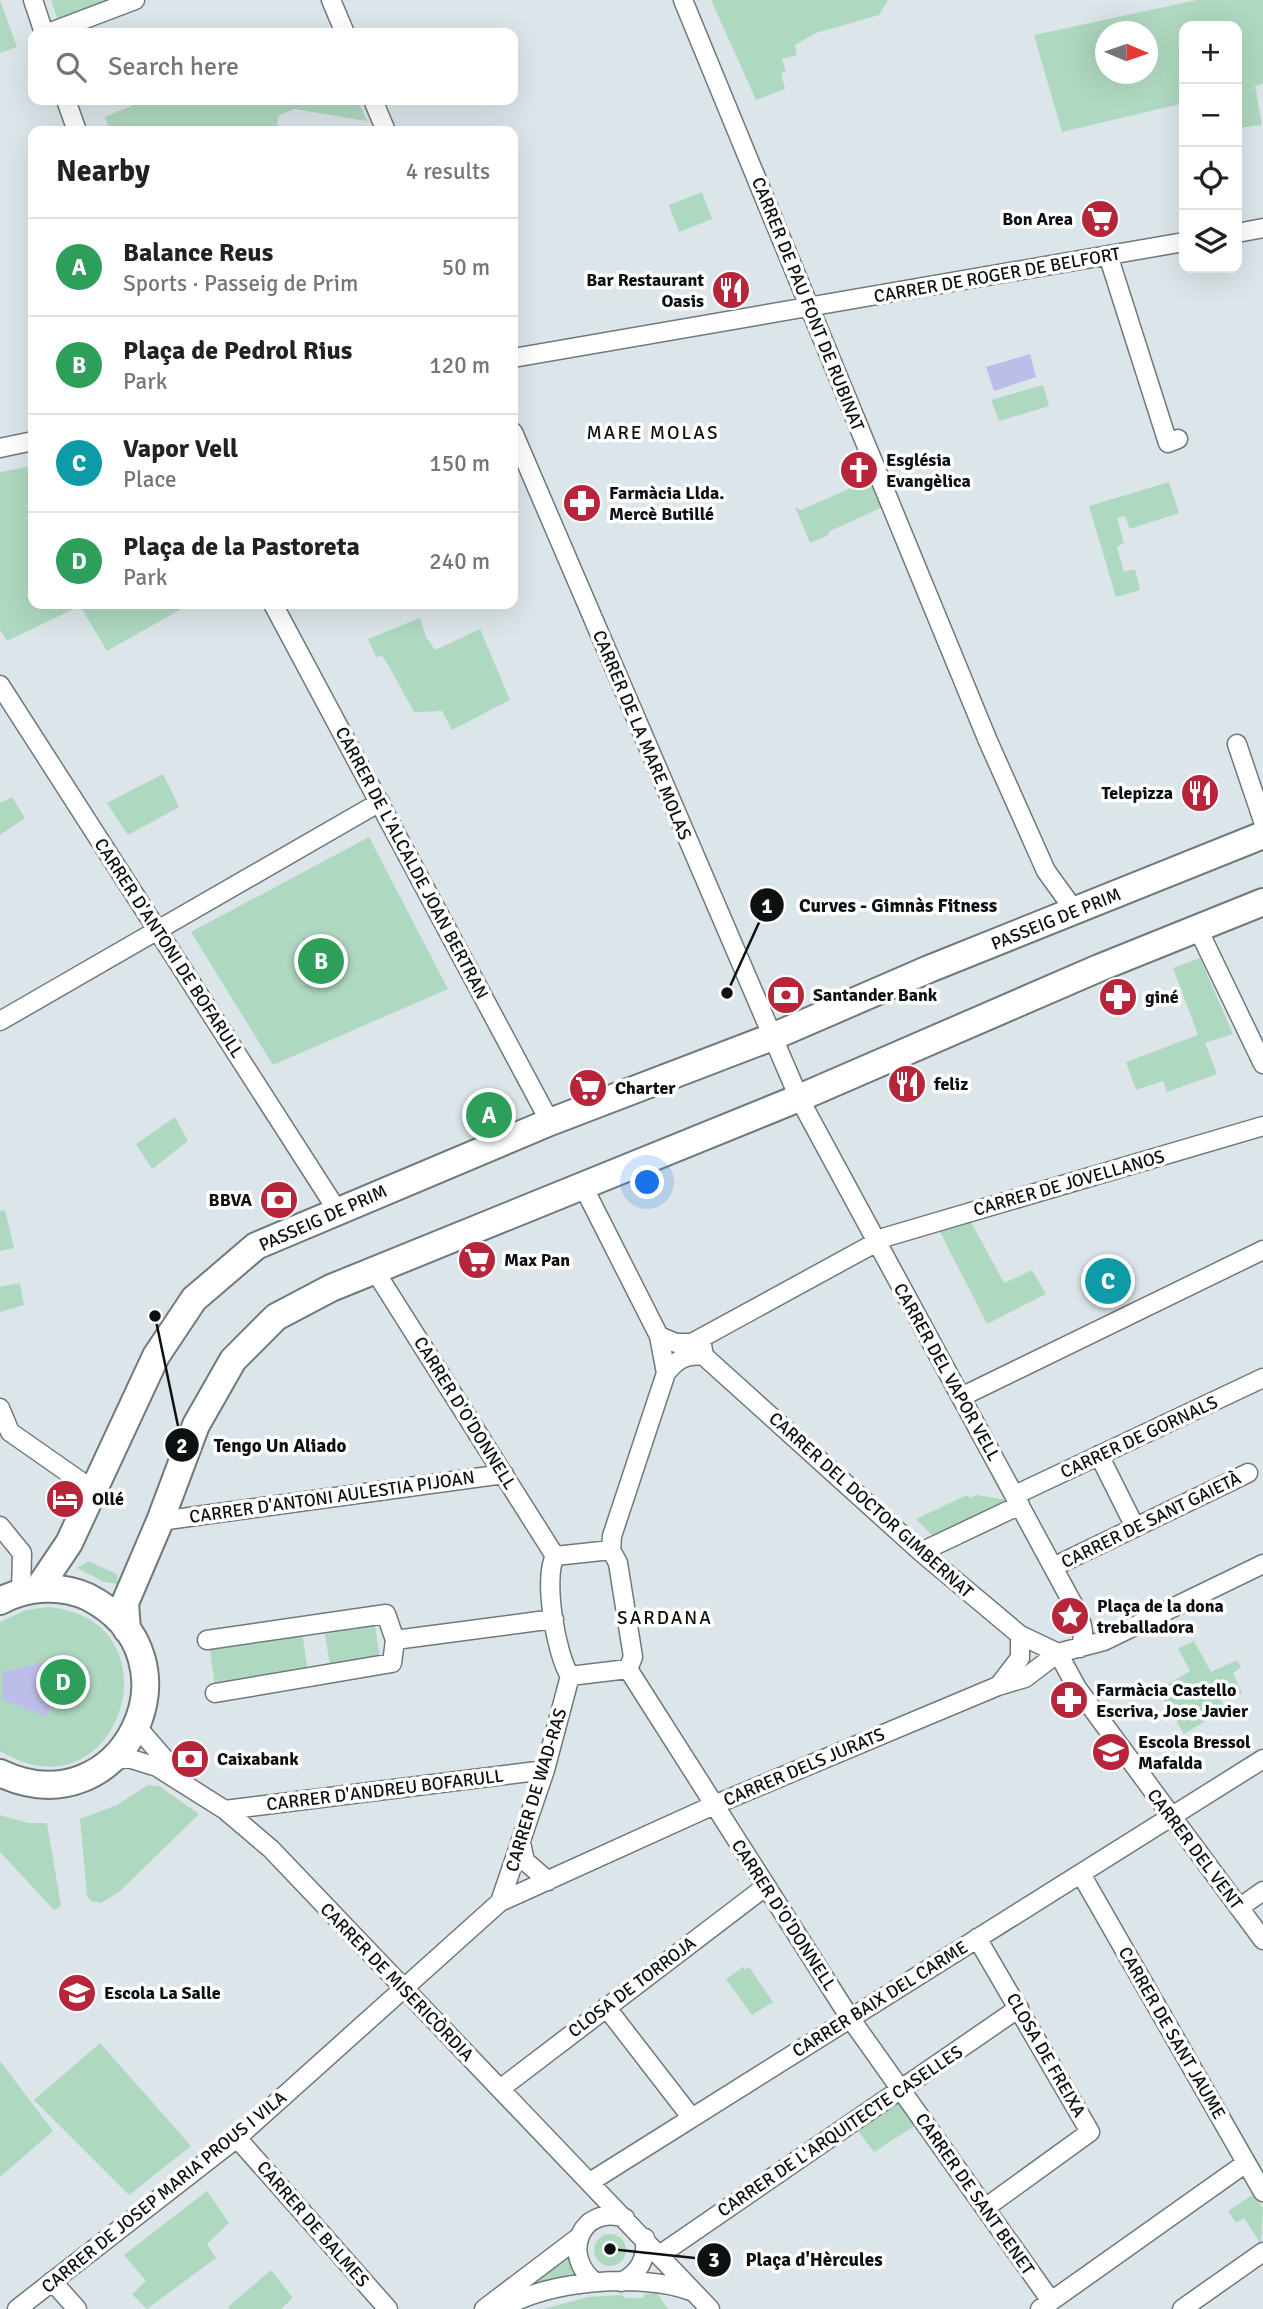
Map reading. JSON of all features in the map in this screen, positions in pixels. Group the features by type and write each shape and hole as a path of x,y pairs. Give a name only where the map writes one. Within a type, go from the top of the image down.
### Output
{"street":[{"path":"33,0 44,28"},
{"path":"59,28 135,0"},
{"path":"331,0 343,28"},
{"name":"CARRER DE PAU FONT DE RUBINAT","path":"683,0 988,741 1046,872 1075,911"},
{"path":"68,105 74,126"},
{"path":"375,105 384,126"},
{"path":"1242,232 1263,228"},
{"name":"CARRER DE ROGER DE BELFORT","path":"518,357 1179,243"},
{"path":"1108,255 1168,443 1178,439"},
{"path":"0,448 28,442"},
{"name":"CARRER DE LA MARE MOLAS","path":"518,444 772,1037"},
{"name":"CARRER DE L'ALCALDE JOAN BERTRAN","path":"276,609 550,1122"},
{"name":"CARRER D'ANTONI DE BOFARULL","path":"0,685 337,1210"},
{"path":"1237,744 1263,821"},
{"path":"0,1021 380,802"},
{"name":"PASSEIG DE PRIM","path":"20,1594 69,1543 156,1356 194,1299 256,1245 550,1122 772,1037 929,969 1263,835"},
{"path":"127,1630 125,1603 160,1521 196,1425 233,1360 276,1317 331,1288 799,1098 1263,902"},
{"path":"1197,928 1263,1064"},
{"path":"772,1037 799,1098"},
{"name":"CARRER DEL VAPOR VELL","path":"799,1098 1082,1623 1084,1638 1080,1648"},
{"name":"CARRER DE JOVELLANOS","path":"666,1373 676,1362 867,1250 876,1241 1263,1125"},
{"path":"583,1186 659,1336 666,1373 612,1536 611,1550 618,1563 633,1657 628,1669 570,1676 562,1664 549,1567 555,1556 611,1550"},
{"path":"961,1397 1263,1250"},
{"name":"CARRER D'O'DONNELL","path":"375,1270 555,1556"},
{"path":"659,1336 676,1343 692,1343 703,1348"},
{"name":"CARRER DEL DOCTOR GIMBERNAT","path":"703,1348 921,1552 1020,1636 1058,1653"},
{"name":"CARRER DE GORNALS","path":"921,1552 1099,1455 1263,1378"},
{"path":"0,1408 10,1432 93,1490"},
{"path":"1099,1455 1135,1527"},
{"name":"CARRER DE SANT GAIETÀ","path":"1053,1567 1248,1473"},
{"name":"CARRER D'ANTONI AULESTIA PIJOAN","path":"160,1521 503,1474"},
{"path":"0,1526 22,1553 20,1594 77,1592 114,1614 127,1630 144,1667 146,1687 137,1727 112,1761 90,1776 64,1784 37,1785 0,1773"},
{"path":"1058,1653 1104,1641 1263,1564"},
{"path":"207,1640 386,1614 395,1640 392,1663 215,1693"},
{"path":"395,1640 554,1619"},
{"path":"998,1686 1020,1658 1020,1636"},
{"name":"CARRER DELS JURATS","path":"403,1990 500,1902 714,1805 998,1686 1025,1678 1058,1653"},
{"name":"CARRER DEL VENT","path":"1058,1653 1077,1688 1263,1940"},
{"name":"CARRER D'O'DONNELL","path":"628,1669 850,2018"},
{"name":"CARRER DE WAD-RAS","path":"500,1902 545,1770 570,1676"},
{"name":"CARRER DE MISERICÒRDIA","path":"137,1727 195,1792"},
{"name":"CARRER DE MISERICÒRDIA","path":"112,1761 128,1758 143,1760 225,1810 271,1849 403,1990 625,2218"},
{"name":"CARRER BAIX DEL CARME","path":"590,2182 1263,1759"},
{"name":"CARRER D'ANDREU BOFARULL","path":"225,1810 545,1770"},
{"path":"521,1841 525,1861 548,1881"},
{"name":"CARRER DE SANT JAUME","path":"1081,1874 1263,2192"},
{"name":"CLOSA DE TORROJA","path":"500,2089 765,1887"},
{"path":"1239,1908 1263,1891"},
{"name":"CLOSA DE FREIXA","path":"977,1938 1090,2132 985,2208"},
{"name":"CARRER DE JOSEP MARIA PROUS I VILA","path":"17,2309 237,2138 403,1990"},
{"path":"606,2007 691,2118"},
{"name":"CARRER DE L'ARQUITECTE CASELLES","path":"661,2254 1019,2008"},
{"name":"CARRER DE SANT BENET","path":"850,2018 985,2208 1046,2305"},
{"name":"CARRER DE BALMES","path":"237,2138 388,2309"},
{"path":"1046,2305 1246,2163"},
{"name":"CARRER DE MISERICÒRDIA","path":"590,2182 600,2202 598,2216"},
{"path":"484,2309 579,2237 590,2221 607,2214 625,2218 710,2309"},
{"path":"579,2237 578,2258 585,2272 595,2282"},
{"path":"621,2282 637,2271 645,2253 645,2238"},
{"path":"1182,2309 1263,2252"},
{"path":"52,2281 77,2309"},
{"path":"501,2309 536,2293 595,2282 670,2283 693,2292"}],"green space":[{"path":"0,0 17,47 0,53"},
{"path":"51,0 115,0 59,23"},
{"path":"711,0 888,0 879,15 816,33 795,45 797,55 782,59 786,71 781,73 785,89 756,100"},
{"path":"1197,0 1263,0 1263,84 1255,86 1262,125 1242,128 1242,21 1179,21 1179,104 1062,132 1034,35 1095,22 1095,84 1158,84 1158,21 1099,21"},
{"path":"133,105 359,105 367,121 294,109 278,116 277,126 108,126 105,117"},
{"path":"702,192 712,219 679,232 669,205"},
{"path":"1043,385 1049,406 999,421 991,400"},
{"path":"28,467 28,609 74,609 7,641 0,630 0,472"},
{"path":"871,479 883,507 810,543 795,507 801,510"},
{"path":"1169,482 1179,513 1130,529 1125,516 1117,518 1124,543 1117,547 1124,572 1135,569 1140,590 1116,597 1089,506"},
{"path":"82,609 181,609 107,651"},
{"path":"420,618 426,637 435,650 480,629 510,700 452,730 442,711 414,712 386,661 382,656 376,657 368,639"},
{"path":"163,774 179,807 128,835 107,803"},
{"path":"12,797 25,818 0,835 0,803"},
{"path":"369,837 448,989 273,1065 191,932"},
{"path":"1200,958 1233,1034 1205,1043 1217,1074 1167,1092 1163,1081 1136,1090 1126,1062 1198,1035 1173,968"},
{"path":"175,1117 188,1141 152,1169 136,1144"},
{"path":"5,1210 14,1248 0,1251 0,1211"},
{"path":"971,1222 1004,1283 1032,1270 1046,1294 987,1324 940,1232"},
{"path":"20,1283 24,1305 0,1312 0,1287"},
{"path":"967,1495 970,1498 977,1495 1007,1500 933,1536 916,1519"},
{"path":"88,1561 117,1574 118,1584 104,1582 77,1568"},
{"path":"48,1607 90,1620 115,1645 124,1677 120,1711 103,1741 77,1761 42,1766 0,1751 0,1622 26,1610"},
{"path":"375,1626 380,1658 330,1666 325,1634"},
{"path":"302,1631 308,1673 215,1686 209,1644"},
{"path":"1194,1641 1211,1672 1237,1660 1241,1667 1233,1673 1242,1693 1232,1698 1229,1693 1220,1699 1230,1715 1222,1721 1217,1714 1184,1734 1158,1690 1190,1671 1178,1648"},
{"path":"148,1785 159,1786 199,1814 119,1892 101,1903 91,1901 87,1895 80,1819 117,1805"},
{"path":"0,1815 28,1823 47,1823 61,1906 54,1910 0,1852"},
{"path":"743,1967 745,1970 749,1967 773,2002 752,2015 726,1979"},
{"path":"100,2043 191,2146 129,2195 34,2100"},
{"path":"0,2061 53,2131 0,2177"},
{"path":"899,2103 916,2125 874,2152 858,2131"},
{"path":"207,2191 229,2223 207,2244 216,2258 147,2309 132,2294 146,2281 124,2255"},
{"path":"1254,2194 1263,2209 1261,2244 1244,2218 1236,2223 1228,2211"},
{"path":"610,2234 621,2239 626,2250 621,2261 610,2266 599,2261 594,2250 599,2239"},
{"path":"569,2254 575,2276 536,2283 534,2281"},
{"path":"271,2270 293,2298 281,2309 228,2307"},
{"path":"657,2293 668,2309 543,2309 588,2297 621,2295 625,2298 643,2298 645,2294"}],"water":[{"path":"1030,354 1036,377 994,391 986,367"},
{"path":"48,1661 55,1664 66,1682 46,1717 2,1699 2,1672"}],"place":[{"name":"Bon Area","path":"1100,219"},
{"name":"Bar Restaurant Oasis","path":"731,290"},
{"name":"Església Evangèlica","path":"859,470"},
{"name":"Farmàcia Llda. Mercè Butillé","path":"582,503"},
{"name":"Telepizza","path":"1200,793"},
{"name":"Plaça de Pedrol Rius","path":"321,961"},
{"name":"Curves - Gimnàs Fitness","path":"727,993"},
{"name":"Santander Bank","path":"786,995"},
{"name":"giné","path":"1118,997"},
{"name":"feliz","path":"907,1084"},
{"name":"Charter","path":"588,1088"},
{"name":"Balance Reus","path":"489,1115"},
{"name":"BBVA","path":"279,1200"},
{"name":"Max Pan","path":"477,1260"},
{"name":"Vapor Vell","path":"1108,1281"},
{"name":"Tengo Un Aliado","path":"155,1316"},
{"name":"Ollé","path":"65,1499"},
{"name":"Plaça de la dona treballadora","path":"1070,1616"},
{"name":"Plaça de la Pastoreta","path":"63,1682"},
{"name":"Farmàcia Castello Escriva, Jose Javier","path":"1069,1700"},
{"name":"Escola Bressol Mafalda","path":"1111,1752"},
{"name":"Caixabank","path":"190,1759"},
{"name":"Escola La Salle","path":"77,1993"},
{"name":"Plaça d'Hèrcules","path":"610,2249"}],"district":[{"name":"MARE MOLAS","path":"653,433"},
{"name":"SARDANA","path":"665,1618"}]}
